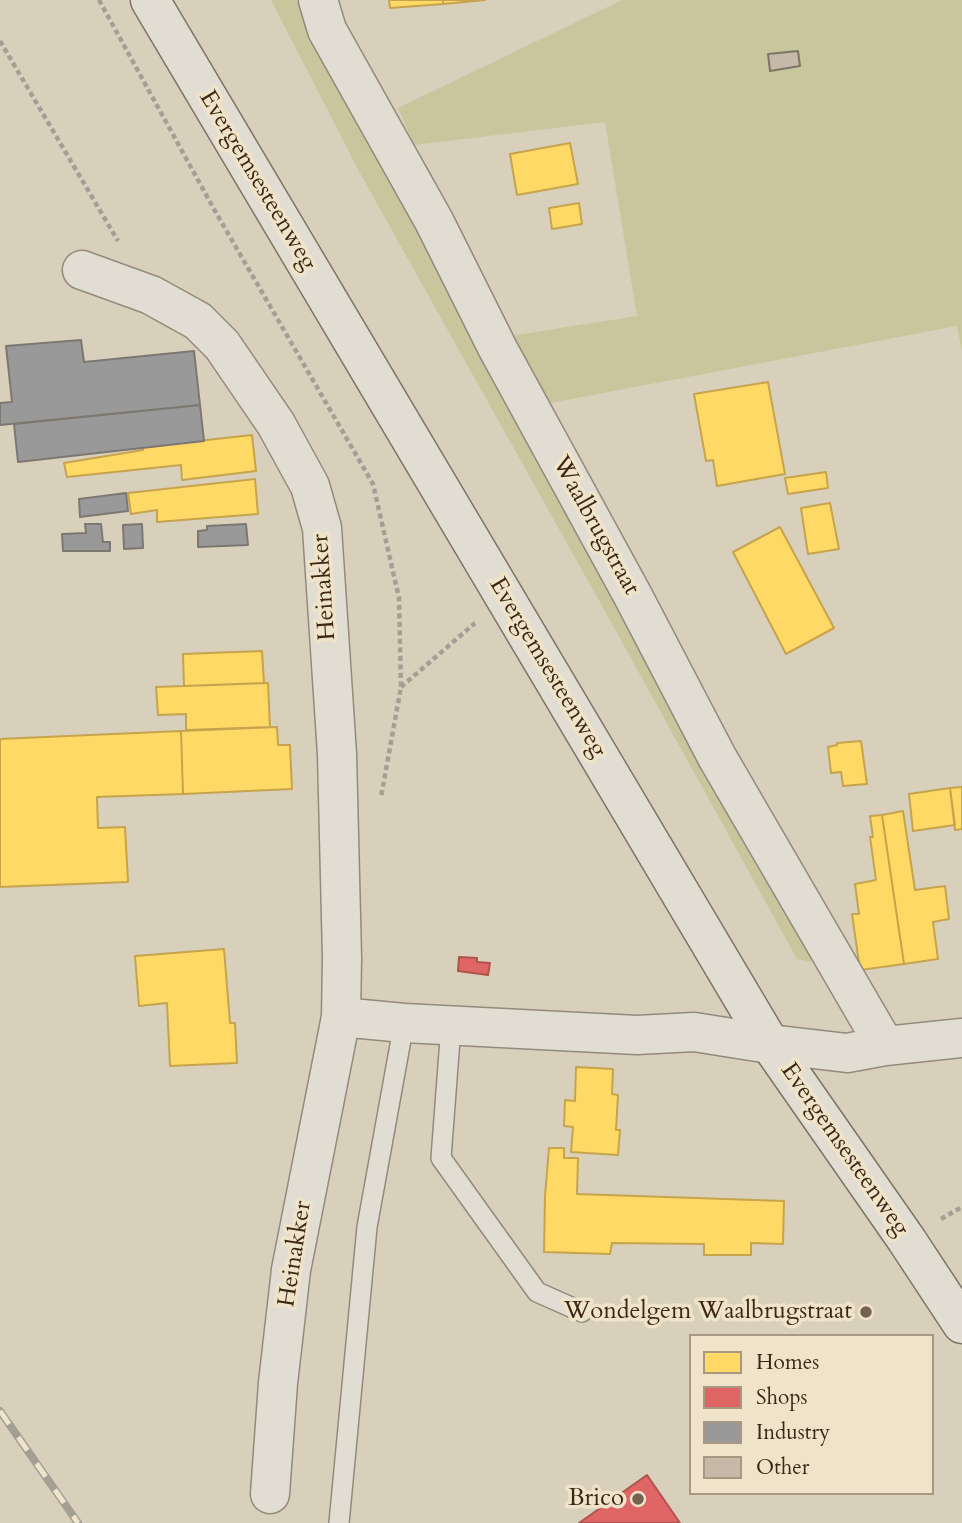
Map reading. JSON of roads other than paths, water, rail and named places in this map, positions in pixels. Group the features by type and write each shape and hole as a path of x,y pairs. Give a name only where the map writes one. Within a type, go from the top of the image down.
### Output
{"street":[{"name":"Evergemsesteenweg","path":"150,0 771,1044 962,1324"},
{"name":"Waalbrugstraat","path":"318,0 327,30 434,221 498,349 633,596 717,757 885,1046"},
{"name":"Heinakker","path":"82,270 151,295 198,321 222,345 276,424 299,465 310,486 322,528 337,754 341,1017 291,1269 278,1383 270,1494"},
{"path":"341,1017 451,1026 637,1035 695,1032 847,1053 962,1038"}],"lane":[{"path":"339,1523 368,1227 404,1023"},
{"path":"451,1026 441,1158 537,1292 582,1312"}],"railway":[{"path":"0,1411 78,1523"}],"place":[{"name":"Wondelgem Waalbrugstraat","path":"866,1312"},
{"name":"Brico","path":"638,1499"}]}
